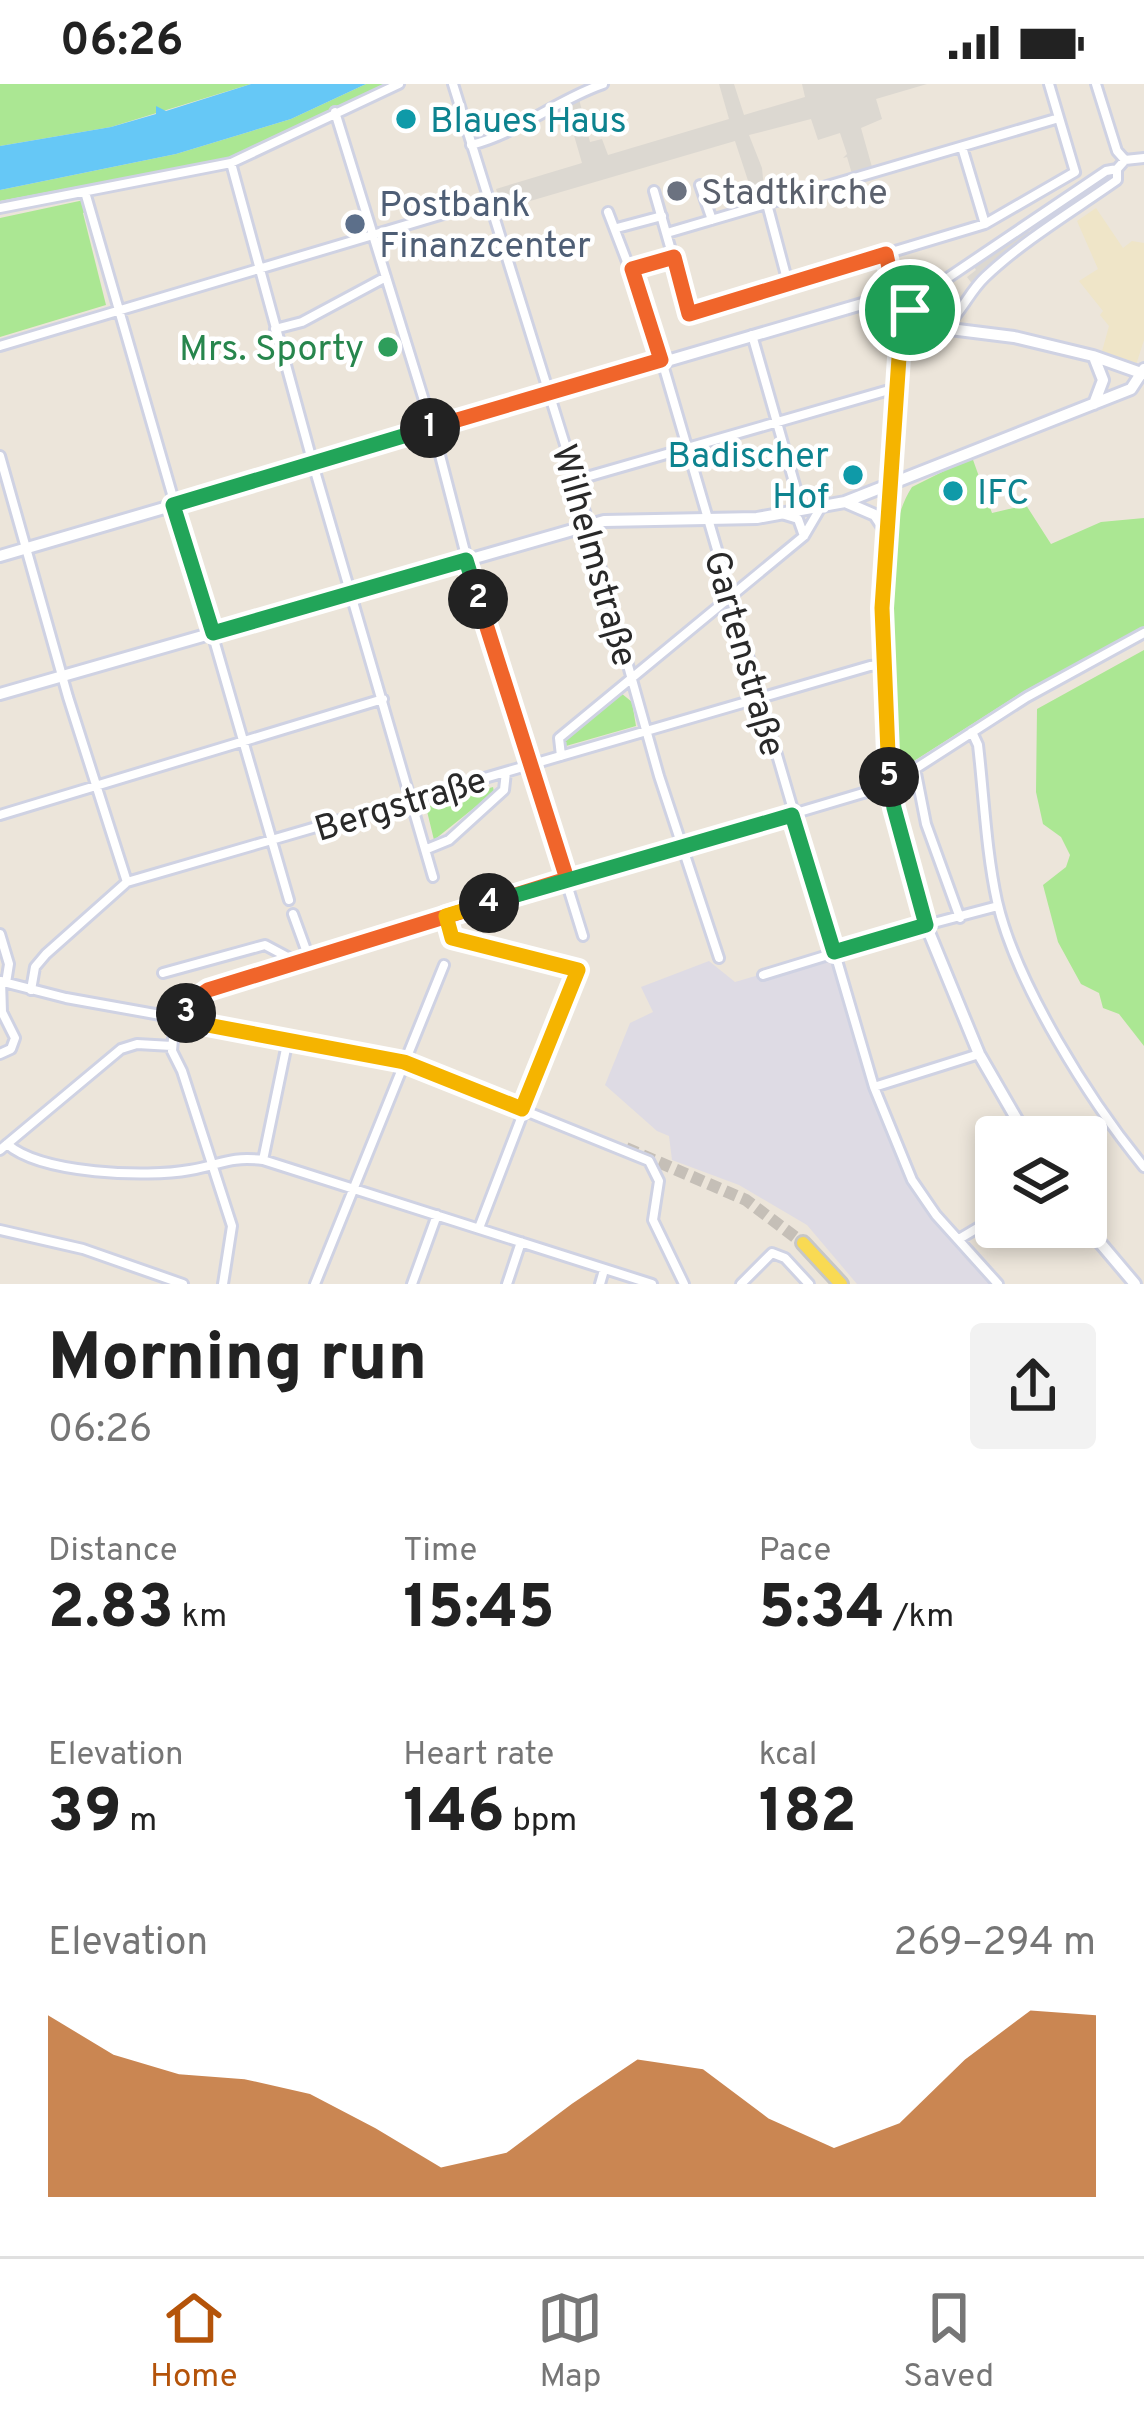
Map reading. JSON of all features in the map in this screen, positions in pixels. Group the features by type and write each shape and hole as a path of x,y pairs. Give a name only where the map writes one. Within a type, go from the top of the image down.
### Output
{"main road":[{"path":"803,1243 841,1284"}],"street":[{"path":"0,208 231,163 399,84"},
{"name":"Wilhelmstraße","path":"453,84 719,958"},
{"path":"471,146 500,138 572,89 603,84"},
{"path":"654,191 689,314 985,224 1075,172 1049,84"},
{"path":"1096,84 1117,151 1125,160"},
{"path":"334,112 583,935"},
{"path":"668,233 1059,118"},
{"path":"962,147 985,224"},
{"path":"1016,1116 979,1054 926,925 890,785 882,608 902,323 921,296 957,271 1106,171 1117,169 1125,160 1144,158"},
{"path":"231,163 433,878"},
{"path":"942,328 979,282 1117,179 1117,169"},
{"path":"700,185 712,220"},
{"path":"85,192 289,900"},
{"path":"0,346 487,201"},
{"path":"766,204 788,283"},
{"name":"Gartenstraße","path":"608,212 661,360 874,1087 913,1180 936,1215 998,1284"},
{"path":"617,228 662,215"},
{"path":"886,254 893,286 908,309"},
{"path":"632,269 674,257"},
{"path":"275,329 302,322 386,277"},
{"path":"0,556 886,297 942,328 1014,337 1144,372 1137,388 940,461 845,502 783,514 590,525 0,694"},
{"path":"752,335 802,511"},
{"path":"1093,356 1103,380 1094,404"},
{"path":"576,480 896,388"},
{"path":"0,456 127,882"},
{"path":"845,502 875,515 887,533"},
{"path":"561,756 559,738 804,536 821,507"},
{"path":"783,514 798,520 804,536"},
{"path":"166,1016 172,1008 182,1008 208,990 890,785 1027,697 1144,633"},
{"name":"Bergstraße","path":"31,990 35,967 46,954 127,882 884,665"},
{"path":"0,815 382,699"},
{"path":"972,733 978,745 998,906 1045,1016 1144,1167"},
{"path":"915,768 926,824 960,918"},
{"path":"427,849 449,840 504,790 506,772"},
{"path":"763,975 998,906"},
{"path":"293,914 309,958"},
{"path":"446,916 452,938 578,970 479,1228"},
{"path":"0,934 9,964 2,1012 15,1039 11,1049 0,1054"},
{"path":"163,973 266,945 296,962"},
{"path":"315,1284 444,964"},
{"path":"3,982 166,1016 174,1027 172,1046 232,1226 223,1284"},
{"path":"182,1008 186,1021"},
{"path":"174,1027 186,1021 404,1062 642,1157 658,1174 653,1220 684,1284"},
{"path":"263,1160 288,1039"},
{"path":"172,1046 121,1048 4,1147 29,1157 97,1170 162,1174 197,1170 227,1159 263,1160 652,1284"},
{"path":"874,1087 979,1054"},
{"path":"412,1284 436,1215"},
{"path":"959,1239 975,1229"},
{"path":"0,1230 82,1249 182,1284"},
{"path":"508,1284 521,1242"},
{"path":"1105,1248 1135,1284"},
{"path":"740,1284 772,1252 785,1258 809,1284"},
{"path":"599,1284 604,1270"}],"shaded area":[{"path":"719,84 734,84 744,115 805,97 802,84 927,84 876,99 882,119 861,128 872,167 852,174 847,157 843,158 847,154 840,133 818,140 811,119 749,135 762,168 765,199 755,202 735,141 503,209 496,189 582,163 566,108 579,99 590,142 602,139 608,155 729,119"},
{"path":"1093,187 975,278 973,285 967,277 976,270 973,265"},
{"path":"1096,208 1123,248 1132,241 1144,243 1144,340 1136,365 1101,355 1109,326 1079,281 1098,269 1077,221"},
{"path":"834,953 873,1087 912,1181 997,1284 857,1284 807,1225 739,1185 672,1160 669,1136 605,1085 630,1023 653,1012 641,987 709,961 735,982"}],"green space":[{"path":"0,84 251,84 111,127 0,146"},
{"path":"366,84 390,84 229,158 0,201 0,190 176,154 291,119"},
{"path":"84,200 87,211 83,213 106,305 0,337 0,218"},
{"path":"972,457 992,513 1026,505 1051,544 1101,522 1144,518 1144,627 1026,690 903,768 896,767 889,622 892,546 912,487"},
{"path":"1144,650 1144,1046 1119,1014 1103,1008 1099,993 1081,984 1058,942 1043,885 1066,867 1070,855 1061,837 1043,824 1036,792 1037,709"},
{"path":"621,693 632,702 636,726 566,746 564,742"},
{"path":"493,787 494,792 434,840 426,807"}],"water":[{"path":"251,84 366,84 291,119 176,154 0,190 0,146 111,127 156,114 156,106 166,111"}],"tunnel":[{"path":"154,1014 199,1023"},
{"path":"626,1148 746,1200 803,1243"}],"place":[{"name":"Blaues Haus","path":"406,119"},
{"name":"Stadtkirche","path":"677,191"},
{"name":"Postbank Finanzcenter","path":"355,224"},
{"name":"Mrs. Sporty","path":"388,347"},
{"name":"Badischer Hof","path":"853,475"},
{"name":"IFC","path":"953,491"}],"route":[{"path":"886,254 893,286 910,310 903,318 900,342 882,632 890,785 926,925 834,952 792,815 446,916 452,938 578,970 522,1109 404,1062 186,1021 182,1008 208,990 278,967 567,879 466,560 213,633 173,505 661,360 632,269 674,257 689,314 886,254"}]}
